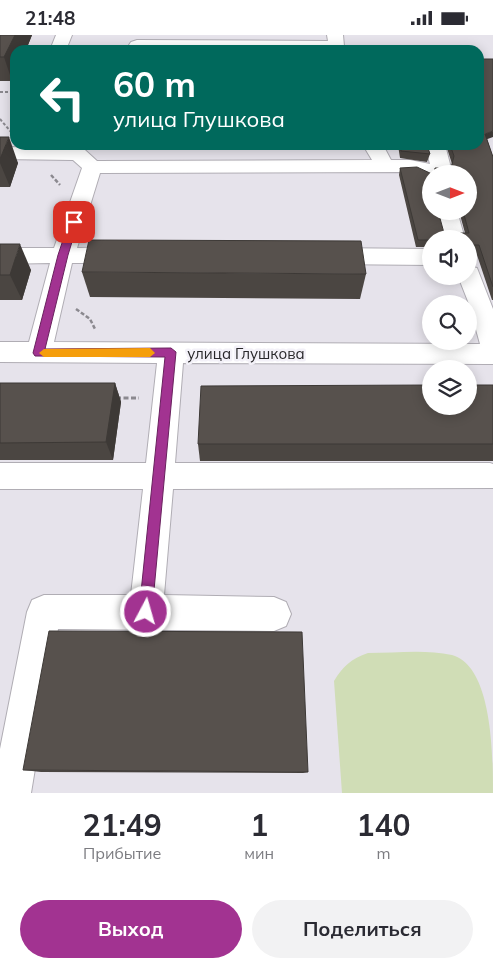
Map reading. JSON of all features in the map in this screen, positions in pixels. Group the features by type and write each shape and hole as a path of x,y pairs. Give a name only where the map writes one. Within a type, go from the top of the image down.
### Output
{"street":[{"path":"138,45 336,44"},
{"path":"376,150 385,166"},
{"path":"436,150 440,165"},
{"path":"0,153 414,166 422,169"},
{"path":"38,353 63,255 82,155"},
{"path":"0,255 143,255"},
{"path":"302,256 422,257"},
{"path":"473,285 493,344"},
{"name":"улица Глушкова","path":"0,352 493,354"},
{"path":"146,612 171,352"},
{"path":"0,476 159,475 492,480"},
{"path":"11,793 44,612 274,614"}],"path":[{"path":"0,119 10,130"},
{"path":"113,398 167,398"}],"green space":[{"path":"368,653 442,653 452,655 466,663 476,676 488,715 491,737 493,793 342,793 334,681 348,664"}],"building":[{"path":"0,35 15,35 4,57 0,57"},
{"path":"484,59 493,59 493,131 485,134 493,157 493,287 479,245 477,245 477,230 468,230 465,220 478,220 478,165 452,165 454,156 452,150 484,150"},
{"path":"0,137 9,137 0,159"},
{"path":"429,150 430,154 401,151"},
{"path":"417,167 422,169 422,220 440,220 443,230 422,230 422,240 418,240 400,168"},
{"path":"89,240 361,241 366,274 82,272"},
{"path":"0,244 20,244 10,275 0,275"},
{"path":"0,383 115,383 106,442 0,443"},
{"path":"422,385 422,415 477,415 477,385 493,385 493,444 198,444 201,386"},
{"path":"49,631 302,632 308,772 23,770"}],"slow traffic":[{"path":"44,353 150,353"}],"route":[{"path":"74,222 63,255 38,353 171,352 146,612"}]}
